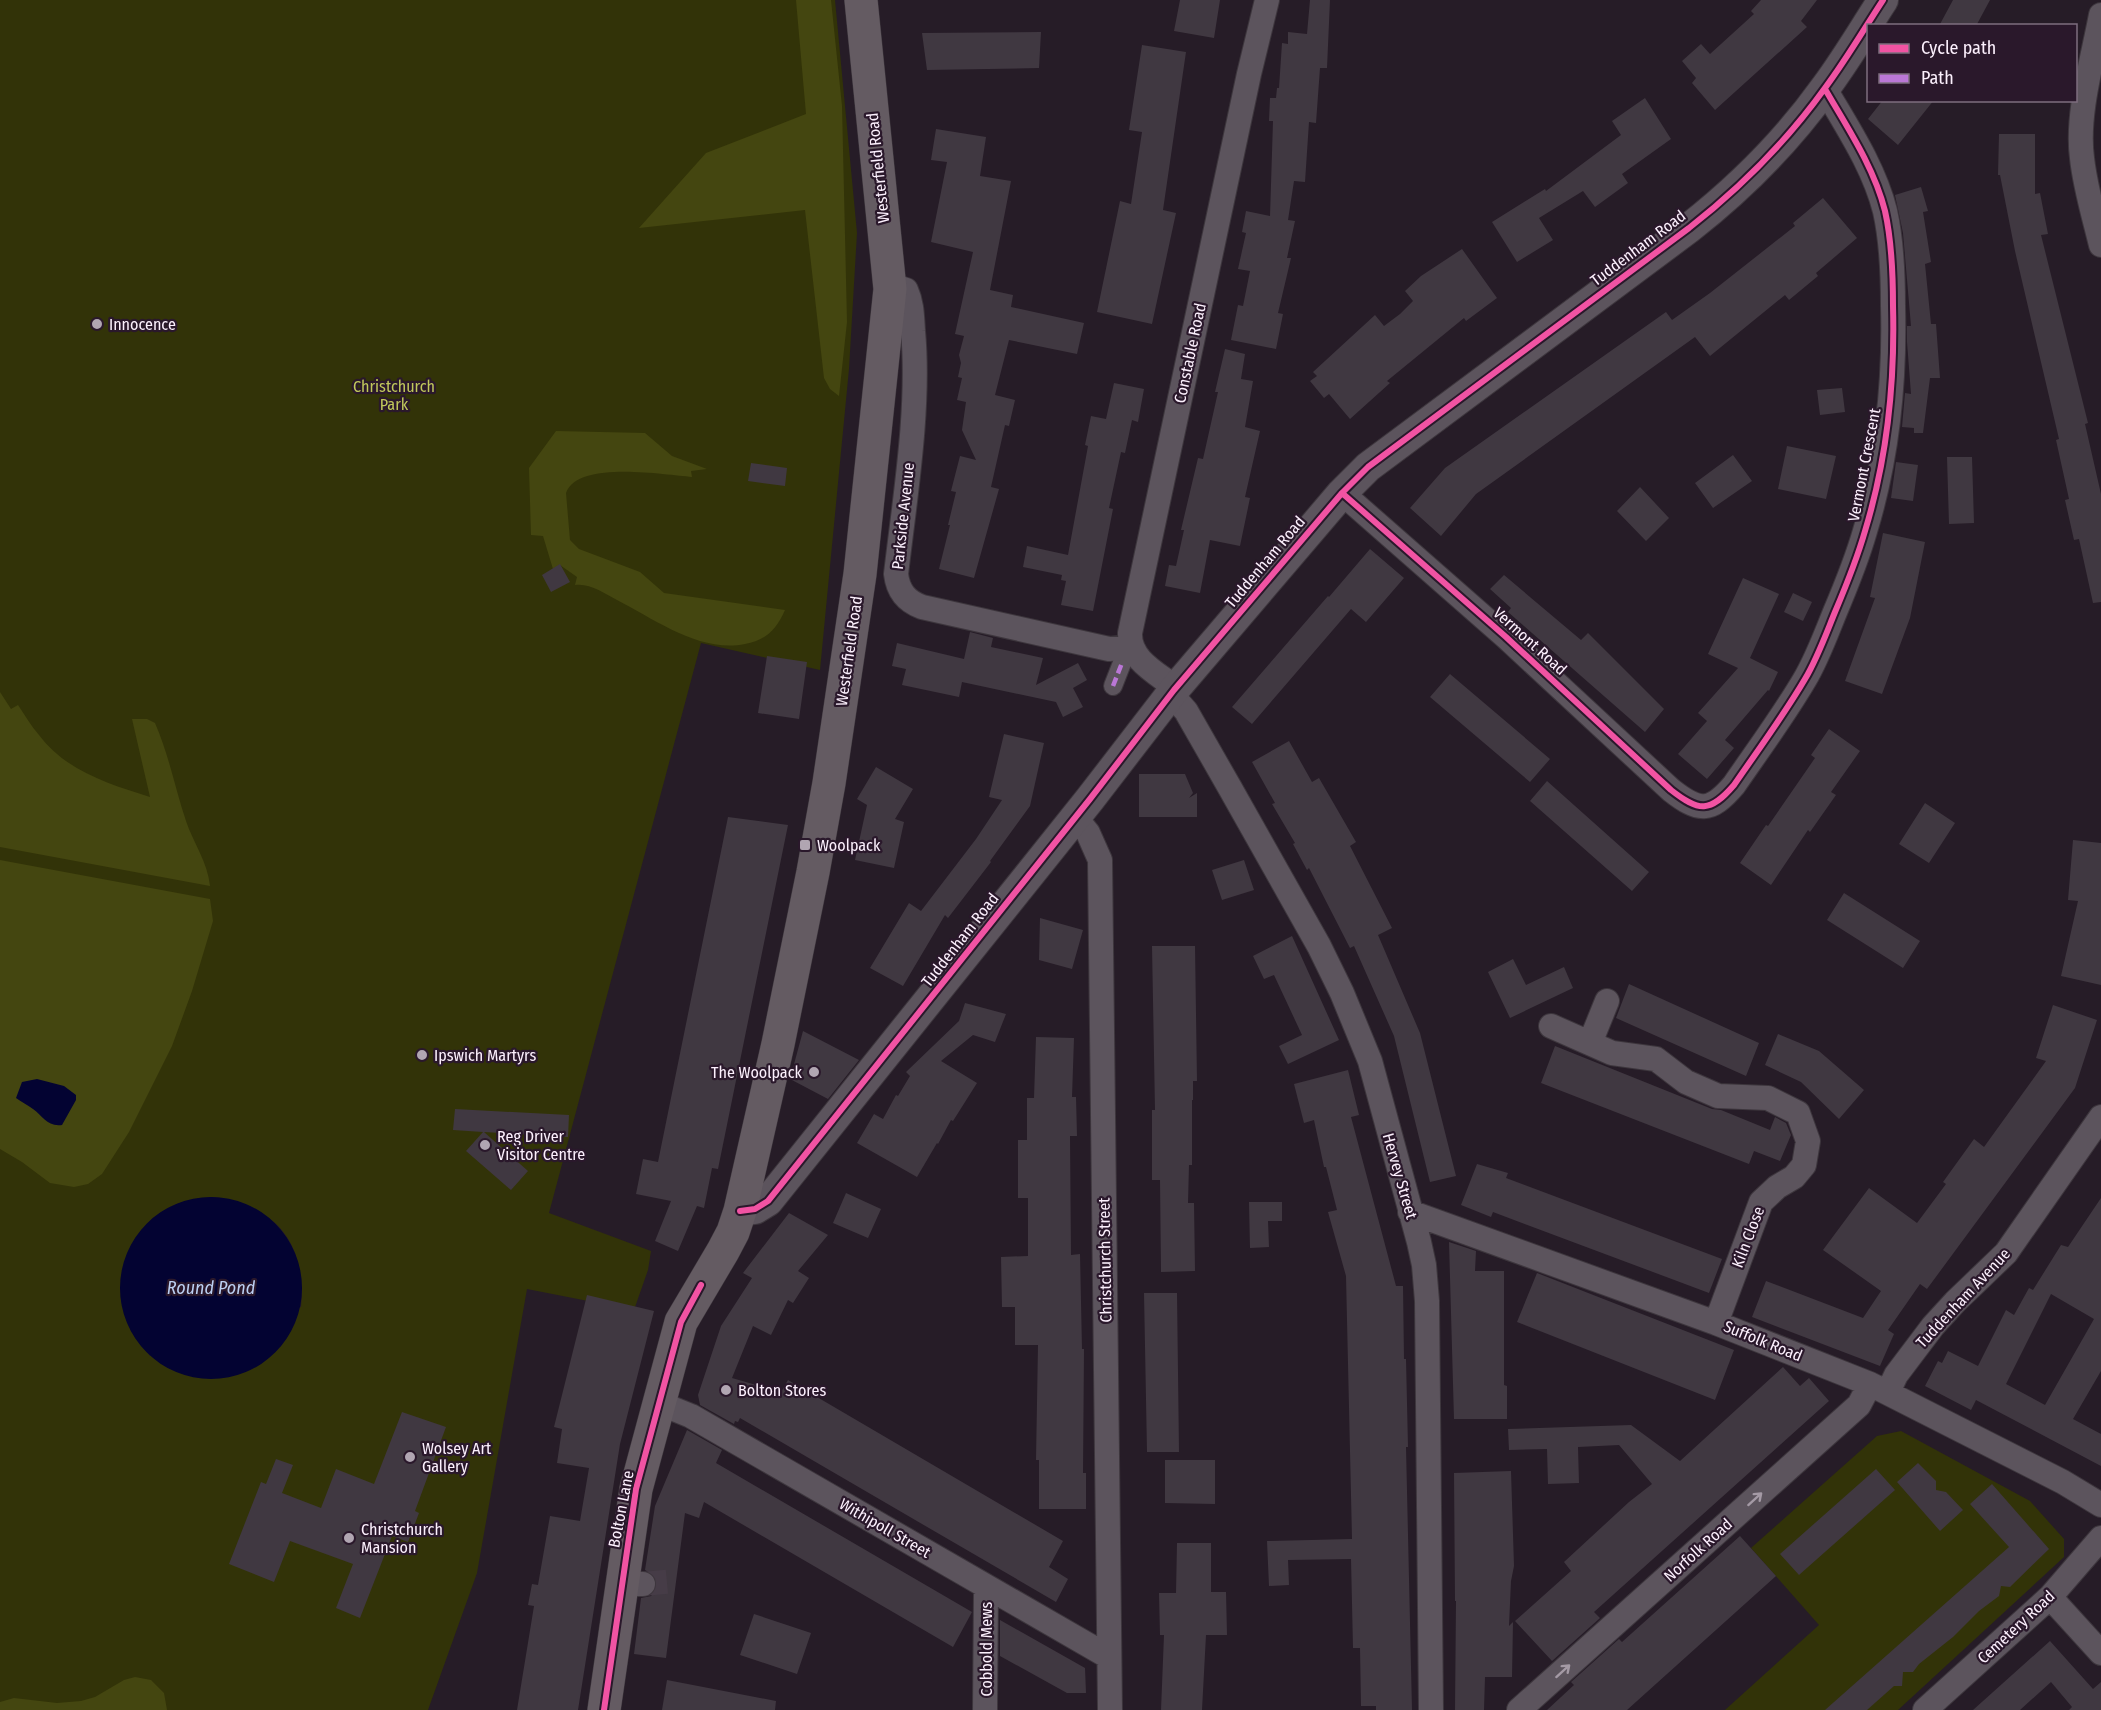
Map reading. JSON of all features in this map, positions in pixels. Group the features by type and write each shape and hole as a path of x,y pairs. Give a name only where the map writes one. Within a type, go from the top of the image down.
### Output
{"main road":[{"name":"Westerfield Road","path":"701,1285 723,1251 740,1211 778,1044 830,783 860,574 890,289 861,0"},
{"name":"Bolton Lane","path":"604,1710 632,1584 636,1490 681,1322 701,1285"}],"street":[{"name":"Constable Road","path":"1126,655 1249,74 1267,0"},
{"name":"Tuddenham Road","path":"1867,24 1883,0"},
{"path":"2101,15 2081,136 2082,158 2101,245"},
{"name":"Tuddenham Road","path":"740,1211 755,1209 768,1201 1173,691 1342,493 1377,460 1717,206 1756,170 1825,89 1867,25"},
{"name":"Vermont Crescent","path":"1700,807 1709,806 1722,799 1734,785 1806,678 1855,563 1866,529 1878,477 1890,406 1894,341 1893,278 1889,239 1884,210 1875,182 1825,89"},
{"name":"Parkside Avenue","path":"890,289 906,290 911,300 915,354 909,459 896,574 897,585 902,594 922,607 1109,649 1126,655"},
{"name":"Vermont Road","path":"1342,493 1506,637 1671,790 1689,804 1700,807"},
{"path":"1113,686 1126,655 1136,657 1173,691"},
{"name":"Hervey Street","path":"1173,691 1319,946 1342,993 1370,1062 1424,1264 1427,1301 1431,1710"},
{"name":"Christchurch Street","path":"1075,817 1088,832 1100,860 1110,1710"},
{"path":"1590,1043 1607,1001"},
{"name":"Kiln Close","path":"1551,1026 1612,1053 1656,1059 1686,1082 1718,1096 1768,1098 1798,1113 1808,1141 1804,1165 1794,1177 1777,1187 1761,1202 1716,1323"},
{"name":"Tuddenham Avenue","path":"1879,1388 1896,1375 1933,1326 1955,1302 2006,1253 2101,1117"},
{"name":"Suffolk Road","path":"1410,1212 1716,1323 1879,1388 2063,1482 2101,1504"},
{"name":"Norfolk Road","path":"1519,1710 1879,1388"},
{"name":"Withipoll Street","path":"659,1403 691,1416 1109,1657"},
{"name":"Cemetery Road","path":"1925,1710 2050,1597 2101,1538"},
{"name":"Cobbold Mews","path":"985,1710 986,1587"},
{"path":"2050,1597 2101,1653"}],"green space":[{"name":"Christchurch Park","path":"0,0 835,0 857,233 849,369 820,670 701,643 549,1213 651,1251 648,1270 634,1310 527,1289 477,1573 428,1710 0,1710","holes":["215,1197 239,1204 274,1222 282,1230 298,1261 301,1307 150,1356 131,1331 121,1301 139,1255 158,1215 177,1204"]},
{"path":"1901,1431 2030,1501 2064,1539 2064,1557 1898,1710 1725,1710 1819,1625 1751,1548 1877,1436"}],"shaded area":[{"path":"796,0 831,0 842,106 847,322 839,396 830,389 824,378 805,210 639,228 706,153 806,114"},
{"path":"556,431 645,433 672,456 707,469 691,471 692,477 643,472 587,476 574,483 566,493 570,540 579,549 640,572 664,593 785,610 770,633 759,640 728,646 695,639 663,625 597,589 575,585 577,577 560,565 553,569 543,536 531,535 529,468"},
{"path":"0,692 11,709 18,705 36,732 62,758 89,775 150,797 132,719 147,719 155,723 186,821 209,877 210,886 0,847"},
{"path":"0,860 210,899 213,921 192,991 172,1046 129,1132 102,1174 88,1184 74,1187 50,1183 0,1149"},
{"path":"135,1677 151,1680 164,1693 167,1710 0,1710 0,1702 14,1698 57,1703 81,1701 95,1697 124,1680"}],"water":[{"path":"37,1079 64,1086 76,1095 76,1100 62,1125 49,1123 16,1098 22,1082"},
{"name":"Round Pond","path":"211,1197 246,1204 275,1224 295,1253 302,1288 295,1323 275,1352 246,1372 211,1379 176,1372 147,1352 127,1323 120,1288 127,1253 147,1224 176,1204"}],"building":[{"path":"1180,0 1220,0 1214,38 1174,31"},
{"path":"1310,0 1330,0 1327,68 1320,68 1316,123 1309,122 1305,182 1294,181 1288,220 1295,221 1287,258 1291,258 1278,313 1283,314 1276,349 1231,340 1238,305 1243,306 1250,271 1238,269 1246,233 1242,232 1246,211 1270,216 1273,121 1269,121 1270,98 1276,98 1277,88 1279,88 1282,43 1288,44 1288,32 1307,34"},
{"path":"1761,0 1817,0 1801,21 1807,27 1715,110 1692,83 1696,78 1682,61 1701,44 1710,54 1754,14 1751,11"},
{"path":"1953,0 1990,0 1977,24 1940,24"},
{"path":"1041,32 1039,68 927,70 922,33"},
{"path":"1142,45 1186,52 1163,210 1176,213 1152,324 1097,312 1120,201 1131,204 1142,132 1129,130"},
{"path":"1645,98 1671,139 1622,174 1628,183 1595,207 1583,191 1539,218 1553,240 1517,262 1492,222 1545,189 1546,191 1621,135 1612,121"},
{"path":"1881,102 1932,102 1898,145 1868,119"},
{"path":"936,129 986,137 980,176 1011,181 990,290 1013,295 1011,307 1084,323 1077,354 1009,340 995,395 1015,400 1009,426 1005,425 991,487 999,489 974,578 939,569 950,525 948,525 956,492 951,491 960,456 976,460 962,430 966,402 957,400 962,378 958,377 961,363 959,355 964,336 955,334 973,252 931,242 947,162 931,160"},
{"path":"1999,134 2035,134 2035,194 2040,193 2048,234 2041,235 2088,423 2085,424 2101,494 2101,602 2093,603 2079,539 2074,540 2065,500 2069,499 2056,440 2059,439 2015,251 2000,175 1998,175"},
{"path":"1921,187 1928,211 1923,212 1931,262 1925,264 1931,324 1936,324 1940,378 1930,378 1923,433 1914,433 1914,428 1902,427 1905,393 1911,394 1907,326 1911,326 1903,233 1895,195"},
{"path":"1823,198 1857,238 1816,273 1818,276 1789,300 1785,295 1710,356 1695,337 1476,494 1441,536 1410,508 1445,468 1666,312 1672,320 1710,293 1795,226 1793,223"},
{"path":"1462,249 1497,298 1466,321 1464,318 1387,381 1390,383 1350,419 1329,394 1324,398 1310,381 1317,376 1313,372 1375,315 1384,326 1400,314 1413,301 1405,291 1421,276"},
{"path":"1225,349 1245,354 1241,379 1253,381 1245,427 1260,431 1245,497 1250,498 1240,546 1210,540 1200,593 1165,586 1169,565 1176,566 1184,530 1181,530 1198,458 1203,459"},
{"path":"1114,383 1144,389 1138,422 1132,420 1125,453 1121,452 1109,508 1113,509 1093,611 1061,605 1066,581 1061,580 1062,575 1023,567 1027,546 1068,555 1088,446 1085,445 1091,416 1106,419"},
{"path":"1842,388 1845,412 1820,415 1817,390"},
{"path":"1787,446 1836,456 1826,499 1778,489"},
{"path":"1733,455 1752,481 1713,508 1695,483"},
{"path":"1947,457 1972,457 1974,523 1949,524"},
{"path":"1896,462 1918,465 1913,501 1891,498"},
{"path":"751,463 787,468 785,486 748,481"},
{"path":"1640,487 1669,518 1646,541 1617,511"},
{"path":"1883,533 1925,542 1910,618 1882,694 1845,681 1875,598 1870,597"},
{"path":"1370,549 1404,578 1366,622 1351,609 1252,724 1232,707"},
{"path":"560,564 570,582 551,592 542,575"},
{"path":"1504,575 1581,640 1588,633 1664,709 1645,732 1508,612 1511,608 1490,589"},
{"path":"1743,578 1779,594 1750,658 1778,672 1769,691 1725,740 1734,748 1707,779 1678,754 1707,721 1698,713 1738,668 1708,654"},
{"path":"1793,593 1812,602 1803,621 1784,612"},
{"path":"970,632 993,638 991,647 1043,658 1036,685 1078,663 1087,680 1073,688 1083,707 1063,717 1056,702 962,682 959,697 902,685 906,669 892,666 897,643 964,659"},
{"path":"767,656 807,662 799,719 758,713"},
{"path":"1450,674 1550,759 1530,782 1430,697"},
{"path":"1829,729 1860,751 1831,792 1836,795 1810,832 1808,830 1771,885 1740,863 1815,758 1811,755"},
{"path":"1004,734 1044,743 1030,806 948,918 945,915 903,986 870,968 909,903 921,911 976,839 1002,800 989,797"},
{"path":"1289,741 1312,782 1319,778 1356,842 1350,846 1392,928 1378,935 1420,1033 1456,1176 1430,1182 1394,1036 1354,946 1350,948 1309,868 1307,870 1293,844 1295,843 1272,804 1275,803 1252,762"},
{"path":"876,767 913,789 895,819 904,822 894,868 855,860 867,805 857,799"},
{"path":"1139,774 1185,774 1193,793 1189,798 1197,793 1197,817 1139,817"},
{"path":"1547,781 1649,872 1632,891 1530,801"},
{"path":"1925,803 1955,823 1929,863 1899,844"},
{"path":"728,817 788,825 718,1169 712,1168 704,1208 697,1206 678,1251 655,1241 671,1201 636,1194 643,1159 658,1162"},
{"path":"2073,840 2101,843 2101,985 2061,976 2078,901 2068,900"},
{"path":"1244,860 1254,890 1222,900 1212,870"},
{"path":"1844,893 1920,941 1903,968 1827,920"},
{"path":"1040,918 1083,930 1072,969 1039,960"},
{"path":"1292,936 1339,1040 1288,1064 1279,1046 1302,1035 1274,975 1264,979 1253,956"},
{"path":"1152,946 1195,946 1197,1081 1193,1081 1192,1165 1189,1165 1188,1203 1194,1203 1195,1271 1161,1272 1160,1180 1152,1180 1152,1110 1155,1110"},
{"path":"1513,959 1526,985 1564,967 1573,988 1510,1018 1488,972"},
{"path":"1629,984 1759,1043 1746,1076 1616,1018"},
{"path":"965,1003 1006,1014 995,1042 973,1035 941,1061 977,1083 953,1121 951,1120 917,1177 857,1143 874,1114 883,1119 910,1076 906,1072 959,1021"},
{"path":"2053,1005 2097,1020 2075,1088 1927,1289 1920,1284 1888,1330 1894,1334 1880,1366 1752,1317 1766,1281 1863,1318 1881,1291 1823,1250 1869,1188 1917,1223 1946,1184 1943,1182 1974,1139 1984,1147 2046,1061 2036,1058"},
{"path":"803,1031 859,1060 828,1099 790,1079"},
{"path":"1778,1034 1819,1051 1864,1090 1839,1119 1801,1082 1765,1065"},
{"path":"1036,1037 1074,1038 1072,1097 1076,1097 1077,1136 1070,1136 1071,1255 1080,1254 1082,1349 1084,1349 1083,1473 1086,1473 1086,1509 1039,1509 1039,1460 1036,1460 1038,1345 1015,1345 1015,1307 1002,1307 1001,1257 1028,1256 1028,1198 1018,1198 1018,1140 1027,1140 1027,1098 1034,1098"},
{"path":"1555,1046 1770,1130 1775,1117 1786,1123 1791,1135 1780,1161 1754,1151 1749,1164 1541,1083"},
{"path":"1348,1070 1359,1115 1351,1117 1396,1286 1403,1286 1412,1710 1376,1710 1376,1706 1361,1706 1360,1648 1353,1648 1351,1559 1288,1560 1289,1585 1269,1586 1267,1541 1352,1539 1346,1276 1328,1212 1337,1210 1326,1167 1324,1167 1314,1120 1304,1123 1294,1084"},
{"name":"Reg Driver Visitor Centre","path":"455,1109 569,1115 568,1137 484,1132 528,1171 511,1190 466,1151 483,1132 453,1130"},
{"path":"1477,1164 1508,1173 1506,1178 1722,1259 1709,1293 1493,1212 1491,1217 1461,1205"},
{"path":"846,1193 881,1209 868,1238 833,1223"},
{"path":"2101,1198 2101,1371 2073,1419 2101,1434 2101,1466 1976,1400 1971,1410 1925,1386 1938,1361 1942,1363 1948,1351 1978,1366 2006,1310 2014,1315 2029,1288 2033,1290 2061,1245 2068,1247","holes":["2051,1294 2094,1319 2045,1405 2006,1384"]},
{"path":"1249,1202 1282,1202 1282,1221 1268,1221 1269,1247 1250,1248"},
{"path":"789,1213 828,1235 798,1271 809,1278 793,1303 788,1300 771,1335 753,1326 732,1378 777,1391 780,1394 788,1380 1063,1541 1049,1567 1068,1579 1056,1602 740,1418 734,1424 700,1405 698,1395 721,1326 752,1278 743,1273"},
{"path":"1449,1242 1476,1251 1475,1271 1504,1271 1504,1385 1507,1386 1507,1419 1454,1419"},
{"path":"1537,1273 1734,1350 1715,1400 1517,1322"},
{"path":"1144,1293 1177,1293 1179,1452 1147,1452"},
{"path":"587,1295 654,1311 620,1444 578,1710 517,1710 534,1606 528,1605 532,1584 538,1585 550,1516 580,1521 589,1468 557,1463 562,1429 554,1427"},
{"path":"1783,1367 1800,1386 1809,1378 1829,1401 1594,1612 1600,1618 1552,1661 1515,1621 1571,1571 1564,1562 1652,1484 1619,1445 1578,1447 1579,1483 1548,1484 1547,1449 1509,1450 1508,1429 1631,1425 1680,1461"},
{"name":"Christchurch Mansion","path":"402,1412 446,1427 415,1511 419,1513 408,1542 392,1536 360,1618 336,1608 353,1564 290,1541 274,1582 229,1564 261,1482 266,1484 276,1459 293,1465 282,1493 321,1508 336,1469 374,1484"},
{"path":"687,1430 722,1450 716,1463 972,1612 953,1647 704,1502 699,1518 685,1513 666,1658 634,1654 641,1598 651,1596 657,1585 655,1576 645,1570 655,1506"},
{"path":"1165,1460 1215,1460 1215,1504 1165,1503"},
{"path":"1918,1463 1936,1481 1936,1490 1946,1492 1963,1510 1940,1531 1897,1482"},
{"path":"1876,1469 1895,1490 1799,1575 1780,1554"},
{"path":"1511,1471 1514,1566 1509,1626 1513,1622 1512,1677 1485,1677 1484,1710 1455,1710 1454,1473"},
{"path":"1992,1484 2049,1549 2010,1587 2001,1586 1999,1596 1919,1664 1913,1672 1903,1672 1902,1686 1894,1686 1867,1710 1825,1710 2009,1547 1970,1504"},
{"path":"1740,1536 1776,1576 1627,1710 1547,1710 1574,1685 1571,1682 1619,1639 1622,1642"},
{"path":"1177,1543 1211,1543 1211,1592 1226,1592 1227,1635 1206,1635 1202,1710 1161,1710 1164,1635 1160,1635 1159,1593 1176,1593"},
{"path":"754,1614 811,1633 797,1674 740,1655"},
{"path":"1000,1620 1085,1668 1086,1693 1067,1693 1000,1656"},
{"path":"2050,1641 2093,1689 2101,1682 2101,1710 2069,1710 2072,1707 2051,1682 2020,1710 1973,1710"},
{"path":"667,1680 776,1701 775,1710 662,1710"}],"tunnel":[{"path":"643,1584 675,1581"}],"marked path":[{"path":"1113,686 1122,663"}],"cycle path":[{"path":"1868,24 1883,0"},
{"path":"740,1211 755,1209 768,1201 1090,799 1174,690 1342,493 1368,467 1689,228 1726,197 1795,127 1840,67 1867,25"},
{"path":"1342,493 1506,637 1671,790 1697,805 1711,805 1718,801 1734,785 1797,692 1821,646 1858,552 1873,504 1884,448 1893,363 1891,247 1885,211 1874,179 1825,89"},
{"path":"604,1710 636,1489 681,1322 701,1285"}],"place":[{"name":"Innocence","path":"97,324"},
{"name":"Woolpack","path":"805,845"},
{"name":"Ipswich Martyrs","path":"422,1055"},
{"name":"The Woolpack","path":"814,1072"},
{"name":"Reg Driver Visitor Centre","path":"485,1145"},
{"name":"Bolton Stores","path":"726,1390"},
{"name":"Wolsey Art Gallery","path":"410,1457"},
{"name":"Christchurch Mansion","path":"349,1538"}]}
